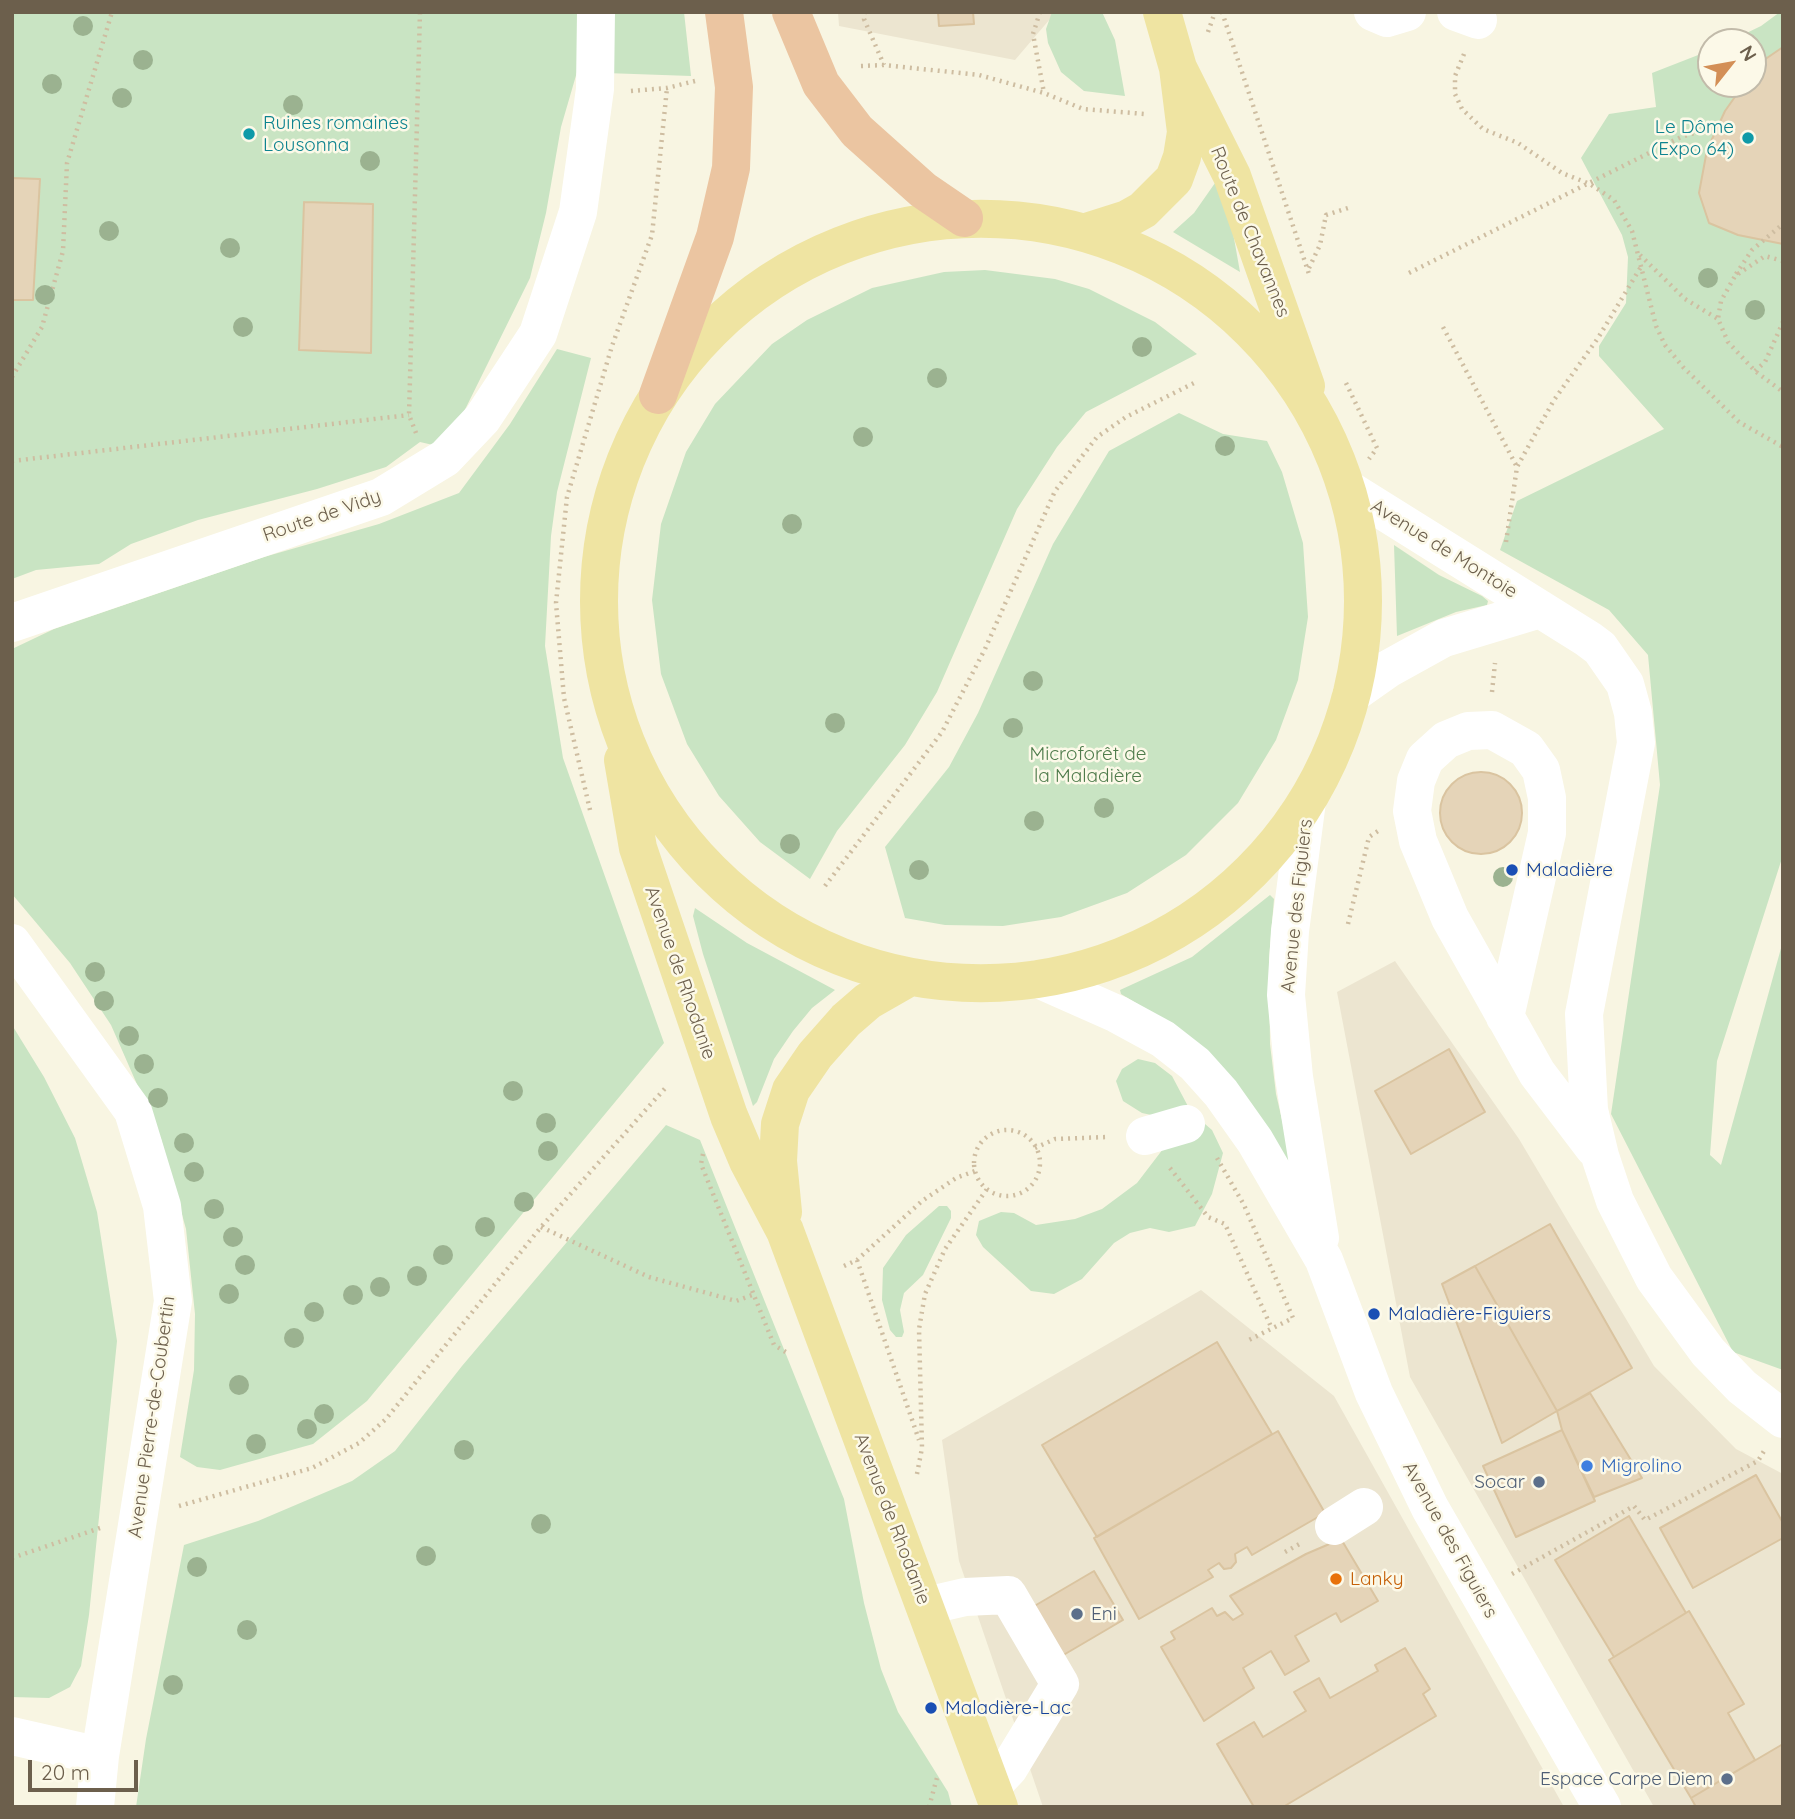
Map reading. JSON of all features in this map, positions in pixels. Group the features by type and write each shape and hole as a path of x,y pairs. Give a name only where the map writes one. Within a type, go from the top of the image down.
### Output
{"highway":[{"path":"658,396 715,237 731,168 734,87 724,12"},
{"path":"791,12 821,84 857,131 923,190 964,218"}],"main road":[{"name":"Route de Chavannes","path":"1086,232 1127,219 1143,210 1174,179 1186,132 1178,68 1162,12"},
{"name":"Route de Chavannes","path":"1178,68 1232,176 1296,350 1310,401"},
{"path":"964,218 1046,223 1086,232 1155,260 1206,292 1247,327 1310,401 1348,489 1357,536 1363,607 1352,695 1334,748 1307,801 1263,860 1213,905 1175,931 1118,958 1069,974 1038,979 950,982 910,977 817,947 759,912 713,874 674,829 639,771 613,702 601,640 600,576 609,513 629,452 658,396 703,337 758,289 821,252 891,228 964,218"},
{"name":"Avenue de Rhodanie","path":"613,702 638,848 729,1116 748,1161 785,1231 996,1796"},
{"name":"Avenue de Rhodanie","path":"785,1231 778,1161 780,1124 790,1090 846,1020 868,1001 910,977"}],"street":[{"name":"Route de Vidy","path":"12,623 381,497 445,458 482,419 538,334 578,212 595,89 596,12"},
{"path":"1373,12 1387,18 1408,12"},
{"name":"Avenue de Montoie","path":"1348,489 1600,648 1625,684 1633,713 1636,743 1584,1014 1589,1110 1615,1201 1648,1267 1684,1323 1742,1387 1783,1419"},
{"name":"Avenue de Montoie","path":"1352,695 1388,669 1444,638 1539,608"},
{"path":"1505,1017 1548,833 1547,798 1541,770 1526,749 1492,730 1468,730 1446,740 1424,759 1416,781 1412,811 1418,841 1444,906 1505,1017 1536,1073 1600,1156"},
{"name":"Avenue des Figuiers","path":"1307,801 1290,931 1286,995 1294,1077 1324,1260"},
{"name":"Avenue Pierre-de-Coubertin","path":"12,943 133,1111 162,1206 173,1301 100,1756 96,1807"},
{"name":"Avenue des Figuiers","path":"1038,979 1163,1039 1195,1064 1221,1093 1255,1141 1324,1260 1370,1382 1430,1508 1602,1807"},
{"path":"1145,1136 1199,1137"},
{"path":"926,1606 965,1597 1008,1595 1060,1684 1009,1768 996,1796"},
{"path":"12,1736 100,1756"}],"path":[{"path":"12,377 42,327 63,251 67,163 81,107 112,12"},
{"path":"420,12 409,415 429,468"},
{"path":"865,12 864,19 884,65"},
{"path":"1040,12 1033,34 1044,93"},
{"path":"1222,12 1250,94"},
{"path":"1467,25 1455,76 1455,94 1473,122 1518,143 1562,173 1590,184 1614,200 1632,231 1656,326 1665,345 1683,367 1740,422 1783,447"},
{"path":"861,66 884,65 979,75 1044,93 1083,109 1145,114"},
{"path":"595,89 636,91 667,88 706,78"},
{"path":"593,818 564,698 556,603 565,510 595,400 652,235 667,88"},
{"path":"1409,273 1681,137 1718,126"},
{"path":"1308,268 1320,245 1326,215 1348,208"},
{"path":"1783,224 1752,250 1721,301 1718,319 1728,342 1755,370 1783,392"},
{"path":"1639,255 1685,299 1718,319"},
{"path":"1735,276 1765,256 1783,261"},
{"path":"1507,534 1517,467 1554,400 1598,338 1642,265"},
{"path":"1755,370 1765,362 1783,322"},
{"path":"1443,327 1491,411 1517,467"},
{"path":"825,886 942,732 985,649 1055,491 1097,437 1126,417 1194,383"},
{"path":"12,461 409,415"},
{"path":"1492,698 1495,667"},
{"path":"1349,924 1369,837"},
{"path":"12,1558 81,1532 312,1468 359,1443 386,1419 541,1227 668,1085"},
{"path":"1015,1131 1025,1135 1035,1147 1040,1165 1030,1186 1009,1196 987,1189 975,1171 974,1157 978,1147 993,1133 1015,1131"},
{"path":"1035,1147 1055,1139 1145,1136 1208,1217 1225,1224 1272,1329"},
{"path":"1199,1137 1244,1205 1293,1318 1250,1340"},
{"path":"710,1150 703,1154 701,1164 752,1295 774,1345 795,1358"},
{"path":"844,1266 857,1260 922,1201 956,1178 975,1171"},
{"path":"915,1483 922,1448 919,1329 925,1294 945,1249 987,1189"},
{"path":"541,1227 649,1277 736,1301 752,1295"},
{"path":"857,1260 922,1448"},
{"path":"1509,1575 1634,1506 1645,1520 1758,1461 1763,1451"},
{"path":"929,1807 938,1774"}],"shaded area":[{"path":"838,12 1056,12 1015,60 839,26"},
{"path":"1395,961 1519,1139 1654,1366 1736,1449 1783,1474 1783,1807 1654,1807 1410,1377 1337,992"},
{"path":"1201,1290 1334,1396 1564,1807 1043,1807 959,1561 942,1440"}],"green space":[{"name":"Ruines romaines Lousonna","path":"12,12 684,12 691,76 577,72 561,127 546,213 530,278 446,448 420,442 386,467 317,489 198,520 131,544 99,564 36,570 12,579"},
{"path":"1052,12 1102,12 1115,40 1125,96 1084,91 1061,72 1048,43 1046,29"},
{"path":"1783,12 1783,855 1717,1061 1710,1155 1721,1165 1783,941 1783,1370 1733,1352 1611,1114 1660,785 1648,655 1609,610 1500,550 1517,501 1664,429 1599,356 1599,346 1626,303 1628,257 1622,235 1581,158 1609,114 1656,107 1652,73 1697,55 1697,98 1767,98 1767,28 1757,28"},
{"path":"1215,183 1232,227 1240,272 1173,232 1194,213"},
{"path":"985,270 1055,279 1089,289 1155,322 1197,354 1086,412 1057,447 1017,509 937,692 905,745 837,831 810,879 760,842 719,796 687,744 661,674 652,600 661,524 686,452 715,404 772,344 807,320 872,288 944,272"},
{"path":"557,349 591,358 557,492 551,536 545,646 563,758 664,1043 367,1401 313,1444 220,1470 197,1467 180,1457 194,1370 195,1314 186,1229 161,1139 111,1025 70,963 12,894 12,649 54,629 264,557 379,524 459,493 510,424"},
{"name":"Microforêt de la Maladière","path":"1179,413 1223,434 1267,441 1282,472 1303,543 1308,617 1298,680 1276,740 1238,803 1186,855 1127,893 1061,917 1003,926 945,925 905,918 885,847 949,767 978,713 1053,544 1109,451"},
{"path":"1394,545 1439,575 1482,596 1488,601 1487,605 1456,612 1397,636"},
{"path":"1270,895 1274,899 1269,959 1270,1044 1276,1094 1293,1167 1156,1015 1121,994 1120,990 1192,957"},
{"path":"695,908 747,943 835,990 812,1008 793,1031 774,1059 753,1106 703,954 693,916"},
{"path":"12,1025 44,1077 75,1138 97,1212 117,1341 89,1615 81,1666 70,1687 49,1698 12,1697"},
{"path":"1138,1059 1155,1063 1172,1076 1191,1112 1212,1130 1223,1153 1212,1194 1195,1226 1169,1232 1150,1228 1130,1233 1114,1243 1082,1279 1054,1294 1031,1291 983,1247 976,1235 979,1221 1001,1212 1014,1213 1036,1225 1075,1219 1102,1209 1137,1183 1163,1149 1156,1116 1142,1113 1123,1101 1116,1081 1122,1069"},
{"path":"666,1125 700,1140 844,1499 864,1603 881,1669 898,1712 948,1792 952,1807 136,1807 146,1739 184,1545 258,1521 352,1481 395,1451 462,1366"},
{"path":"939,1206 947,1206 951,1211 951,1218 923,1275 904,1293 900,1310 904,1332 902,1337 896,1337 890,1330 882,1300 883,1268 906,1235"}],"building":[{"path":"938,12 973,12 974,24 939,26"},
{"name":"Le Dôme (Expo 64)","path":"1783,47 1783,244 1738,235 1709,223 1699,193 1707,150 1734,98 1767,98 1767,58"},
{"path":"12,178 40,179 33,300 12,300"},
{"path":"304,202 373,204 371,353 299,350"},
{"path":"1481,772 1497,775 1510,784 1519,797 1522,813 1519,829 1510,842 1497,851 1481,854 1465,851 1452,842 1443,829 1440,813 1443,797 1452,784 1465,775"},
{"path":"1449,1049 1485,1112 1411,1154 1375,1091"},
{"path":"1550,1224 1632,1368 1557,1411 1475,1266"},
{"path":"1475,1266 1557,1411 1502,1443 1442,1284"},
{"path":"1217,1342 1272,1434 1097,1537 1042,1445"},
{"path":"1590,1393 1642,1478 1594,1497 1562,1430 1557,1411"},
{"name":"Socar","path":"1562,1430 1595,1501 1516,1537 1483,1466"},
{"path":"1278,1431 1325,1513 1252,1555 1247,1547 1235,1554 1236,1562 1231,1568 1224,1569 1219,1563 1208,1570 1213,1577 1139,1619 1094,1538"},
{"path":"1756,1475 1783,1523 1783,1538 1693,1588 1660,1528"},
{"path":"1629,1516 1686,1613 1614,1657 1555,1560"},
{"path":"1341,1539 1378,1601 1341,1622 1336,1613 1295,1636 1309,1661 1285,1675 1271,1651 1243,1668 1254,1688 1204,1721 1161,1647 1175,1639 1171,1632 1212,1608 1217,1616 1225,1612 1233,1620 1243,1614 1230,1596 1306,1554"},
{"name":"Eni","path":"1094,1571 1123,1620 1060,1657 1031,1608"},
{"path":"1689,1611 1744,1704 1728,1713 1755,1760 1691,1798 1609,1660"},
{"path":"1405,1648 1430,1689 1423,1694 1436,1716 1283,1807 1254,1807 1217,1744 1254,1722 1263,1737 1306,1711 1294,1692 1319,1678 1330,1698 1378,1671 1375,1665"},
{"path":"1783,1744 1783,1807 1696,1807 1691,1798"}],"place":[{"name":"Ruines romaines Lousonna","path":"249,134"},
{"name":"Le Dôme (Expo 64)","path":"1748,138"},
{"name":"Maladière","path":"1512,870"},
{"name":"Maladière-Figuiers","path":"1374,1314"},
{"name":"Migrolino","path":"1587,1466"},
{"name":"Socar","path":"1539,1482"},
{"name":"Lanky","path":"1336,1579"},
{"name":"Eni","path":"1077,1614"},
{"name":"Maladière-Lac","path":"931,1708"},
{"name":"Espace Carpe Diem","path":"1727,1779"}]}
